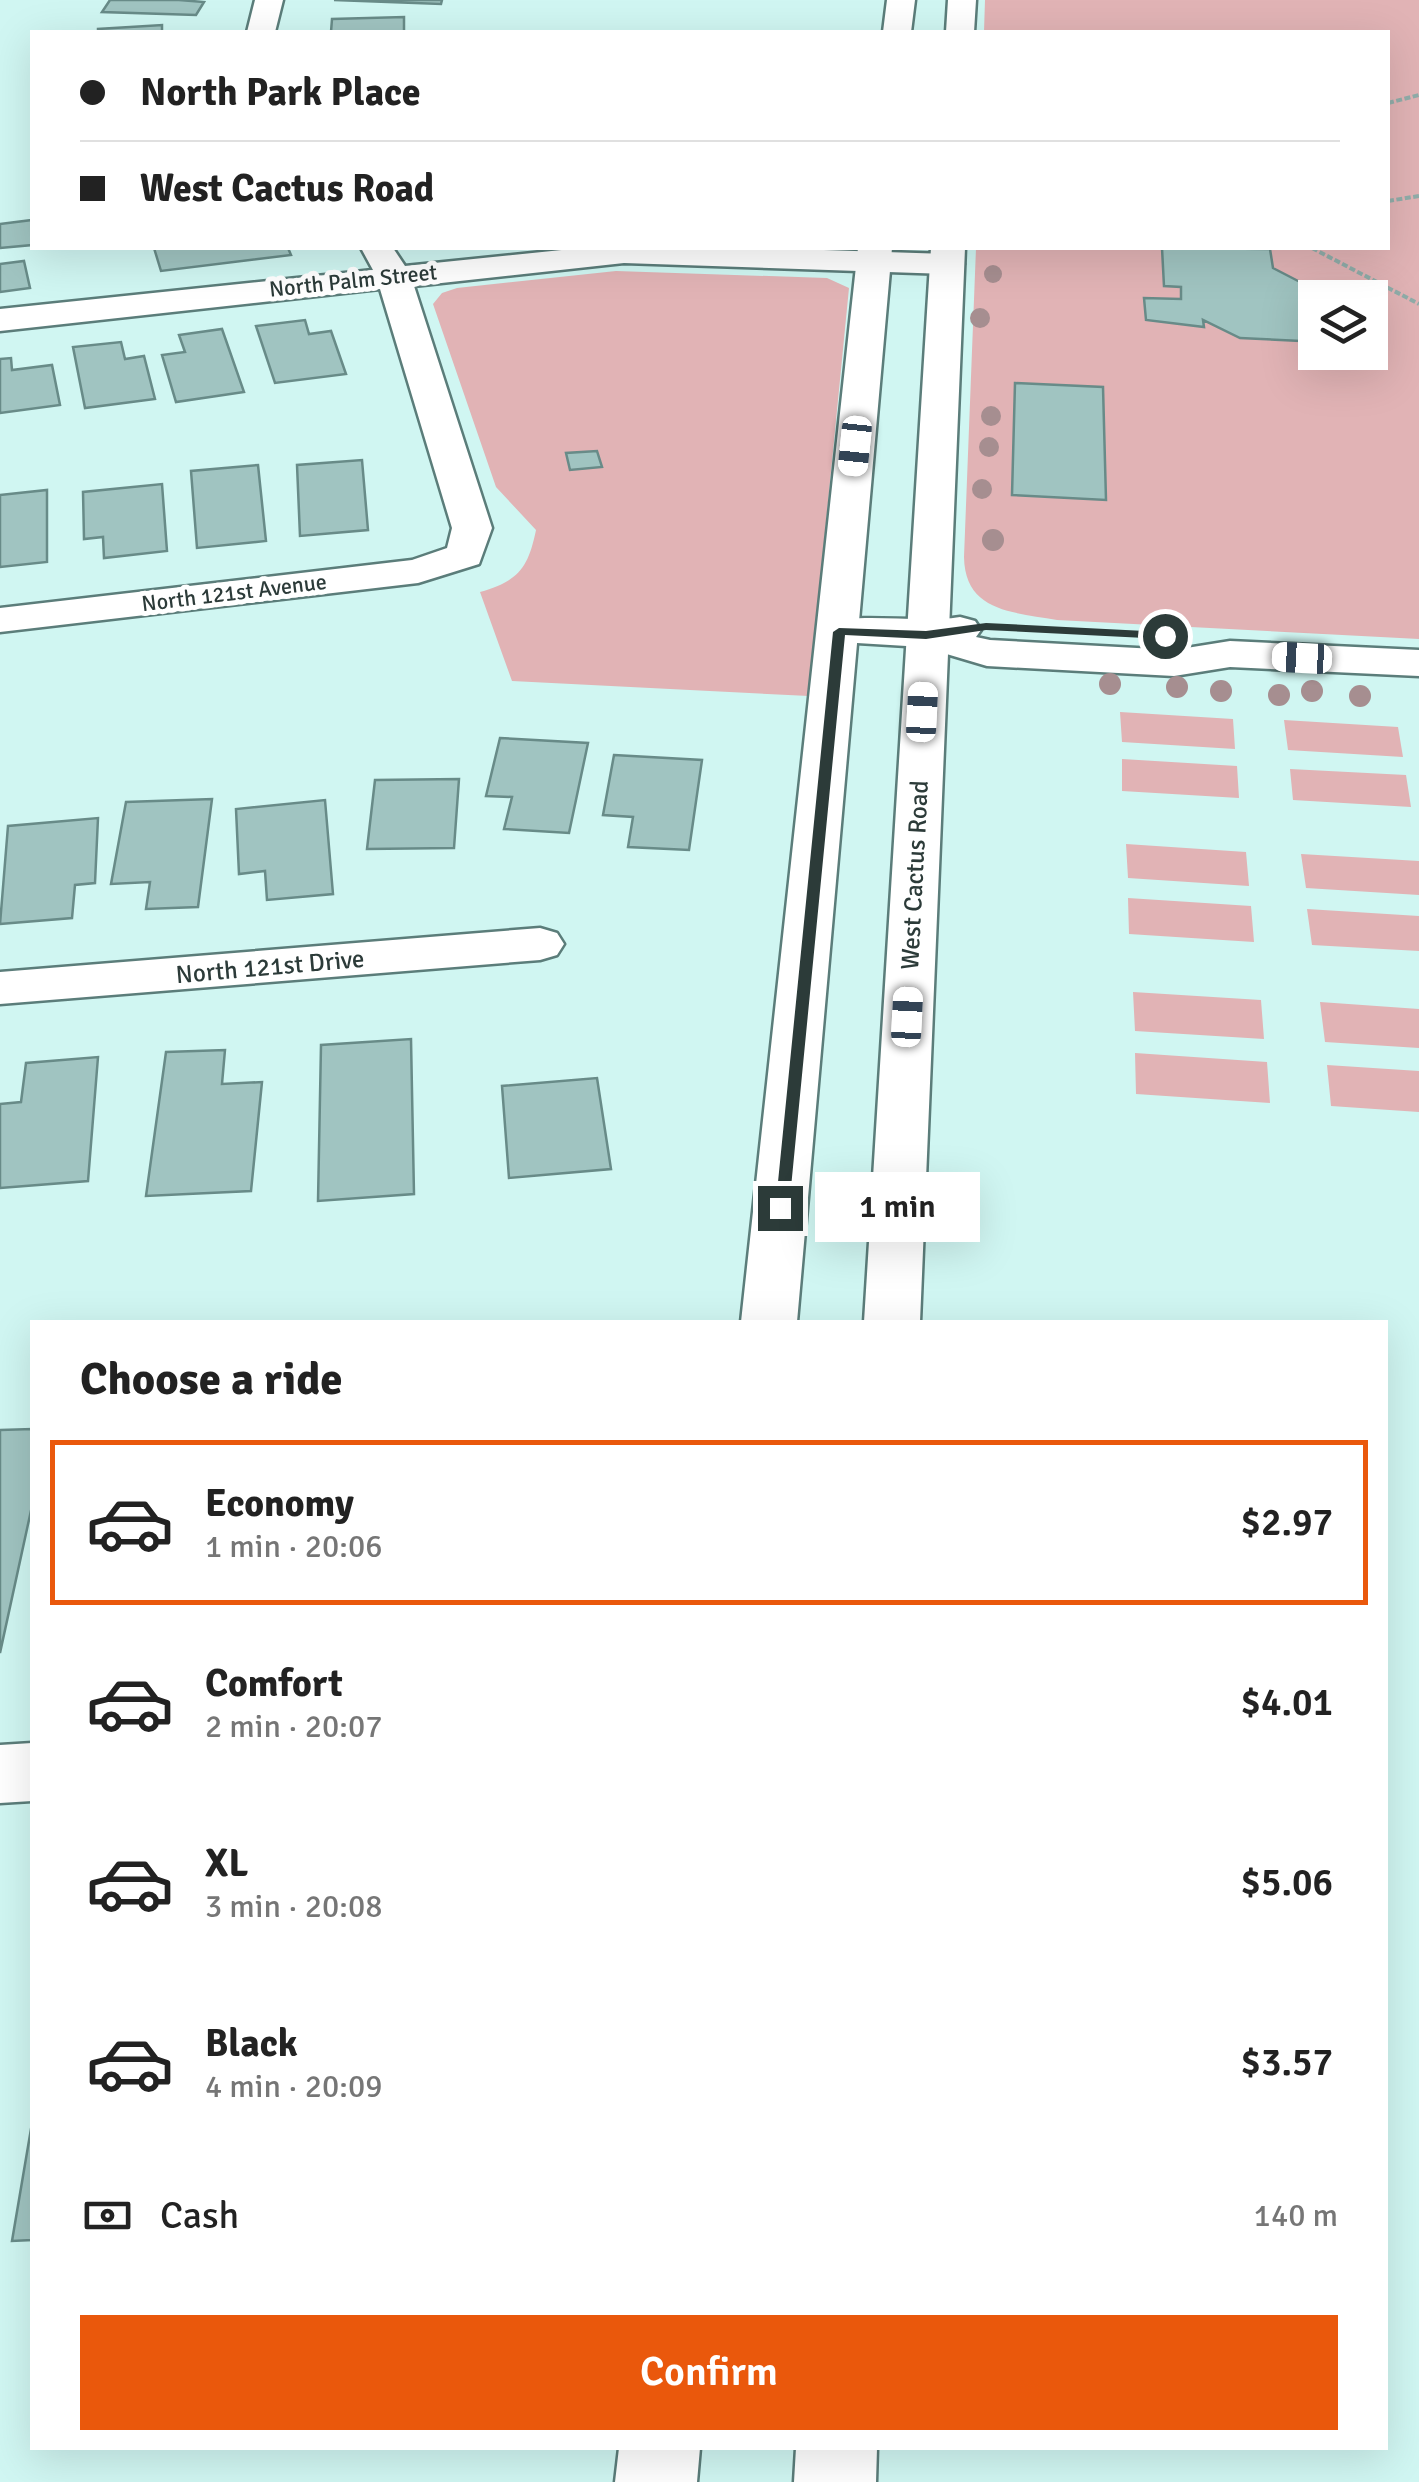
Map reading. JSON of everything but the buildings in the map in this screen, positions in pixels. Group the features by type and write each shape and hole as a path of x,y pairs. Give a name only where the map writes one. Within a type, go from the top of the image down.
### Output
{"street":[{"path":"262,30 269,0"},
{"path":"898,30 901,0"},
{"path":"960,30 962,0"},
{"name":"North Palm Street","path":"0,320 385,261 624,253 947,256"},
{"path":"769,1320 874,254"},
{"name":"West Cactus Road","path":"892,1320 947,256"},
{"name":"North 121st Avenue","path":"0,620 418,571 466,555 472,528 385,261"},
{"path":"839,632 926,635 987,653 1174,662 1230,654 1419,662"},
{"name":"North 121st Drive","path":"0,988 540,944"},
{"path":"0,1774 30,1772"},
{"path":"656,2482 660,2450"},
{"path":"835,2482 837,2450"}],"path":[{"path":"1390,103 1419,96"},
{"path":"1390,201 1419,196"},
{"path":"1316,250 1419,304"}],"shaded area":[{"path":"985,0 1419,0 1419,639 1057,620 994,606 982,599 966,575 976,250 1390,250 1390,30 984,30"},
{"path":"616,271 827,278 849,288 809,696 512,681 480,592 519,572 536,530 496,487 433,304 442,293 457,288"},
{"path":"1120,712 1233,719 1235,749 1122,742"},
{"path":"1284,720 1398,727 1403,757 1288,750"},
{"path":"1122,759 1237,766 1239,798 1122,791"},
{"path":"1290,769 1406,775 1411,807 1293,800"},
{"path":"1126,844 1246,852 1249,886 1128,878"},
{"path":"1301,854 1419,861 1419,895 1306,888"},
{"path":"1128,898 1251,906 1254,942 1129,934"},
{"path":"1307,909 1419,916 1419,951 1312,945"},
{"path":"1133,992 1261,1000 1264,1039 1135,1031"},
{"path":"1320,1002 1419,1009 1419,1048 1325,1042"},
{"path":"1135,1053 1267,1062 1270,1103 1136,1094"},
{"path":"1327,1065 1419,1071 1419,1112 1331,1106"}],"route":[{"path":"780,1208 839,632 926,635 986,626 1165,636"}]}
